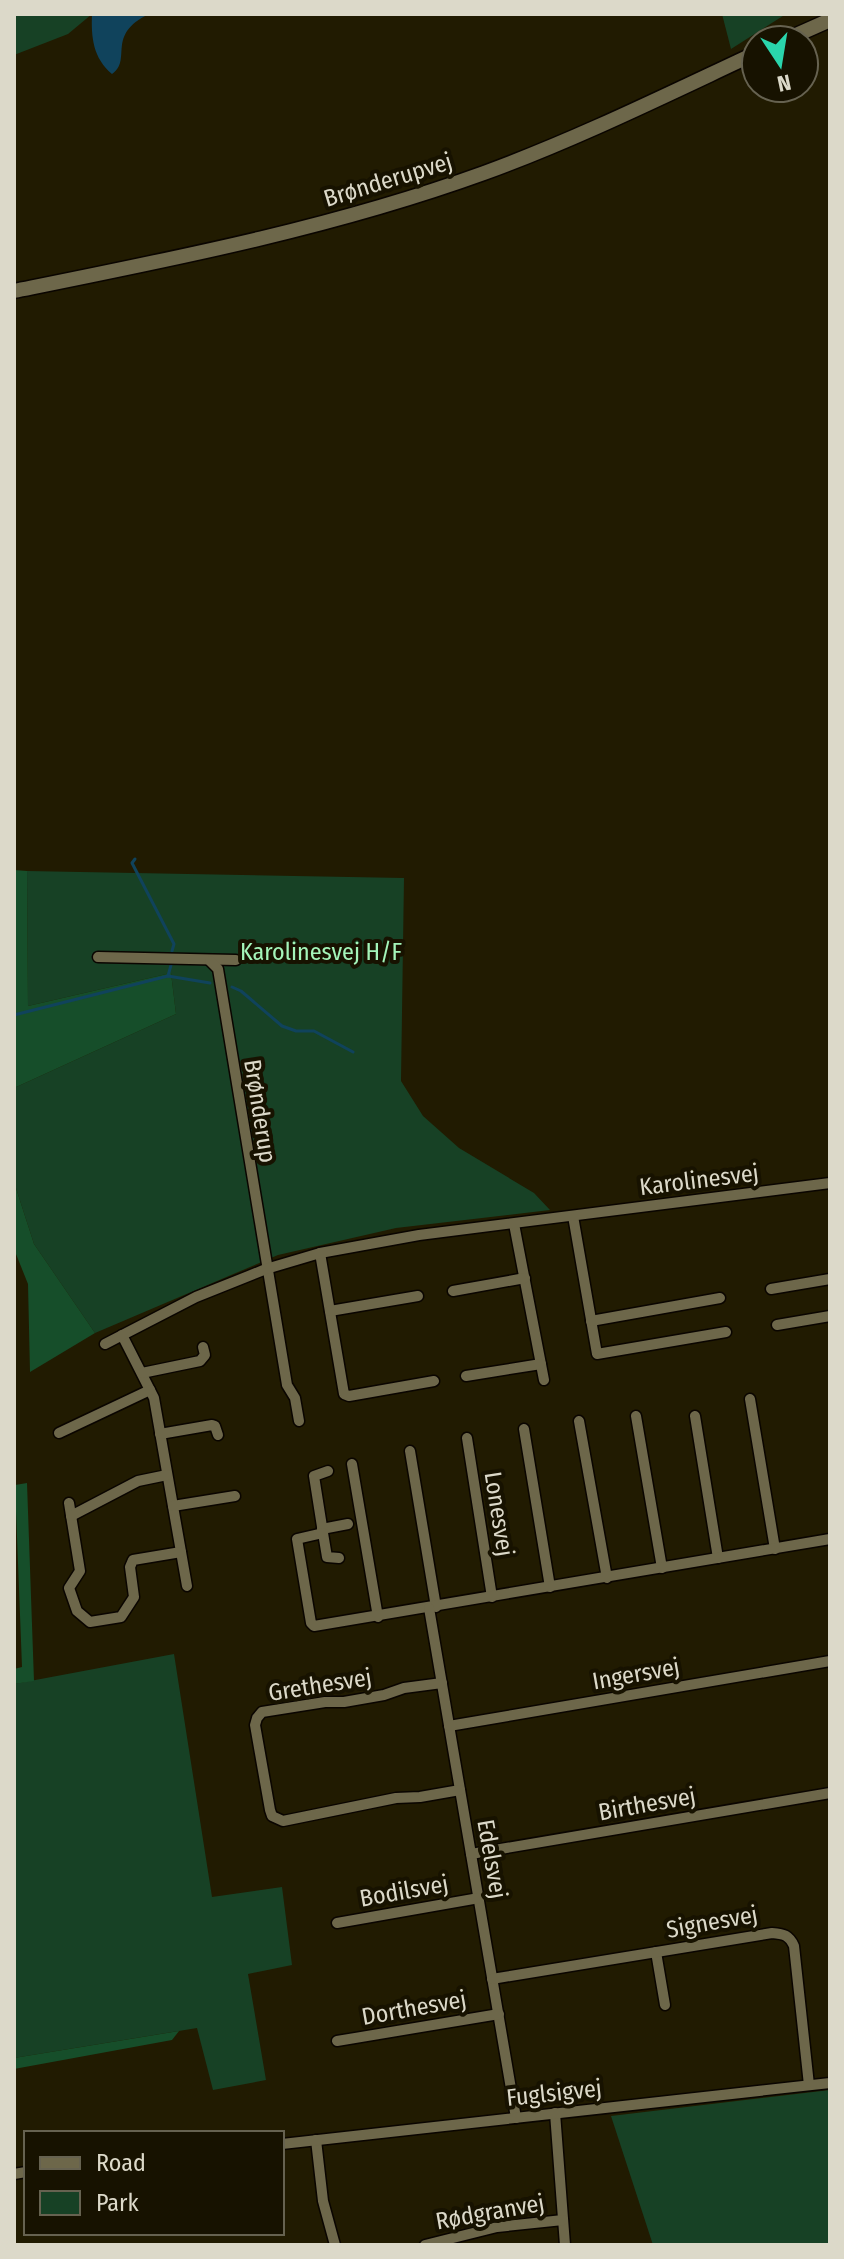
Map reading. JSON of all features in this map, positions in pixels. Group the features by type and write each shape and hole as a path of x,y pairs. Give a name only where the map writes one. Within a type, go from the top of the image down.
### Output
{"street":[{"name":"Brønderupvej","path":"14,291 308,227 404,199 558,144 740,61"},
{"path":"98,957 236,960"},
{"name":"Brønderup","path":"210,961 218,969 266,1269"},
{"name":"Karolinesvej","path":"105,1344 196,1297 266,1269 320,1253 419,1235 830,1183"},
{"path":"573,1216 596,1353 599,1355 726,1332"},
{"path":"514,1224 544,1380"},
{"path":"320,1253 345,1395 434,1381"},
{"path":"266,1269 287,1385 295,1398 299,1421"},
{"path":"453,1291 525,1278"},
{"path":"771,1289 830,1279"},
{"path":"330,1311 418,1296"},
{"path":"591,1321 720,1298"},
{"path":"777,1325 830,1316"},
{"path":"122,1335 150,1390 187,1586"},
{"path":"142,1373 202,1359 203,1347"},
{"path":"466,1376 541,1364"},
{"path":"59,1433 150,1390"},
{"path":"750,1399 775,1549"},
{"path":"636,1416 662,1568"},
{"path":"695,1416 718,1558"},
{"path":"579,1421 607,1578"},
{"path":"160,1434 212,1425 218,1435"},
{"name":"Lonesvej","path":"524,1429 550,1587"},
{"name":"Lonesvej","path":"467,1438 492,1597"},
{"path":"410,1451 432,1607"},
{"path":"352,1464 378,1617"},
{"path":"328,1471 314,1476 327,1557 339,1558"},
{"path":"71,1516 136,1482 167,1475"},
{"path":"173,1506 235,1496"},
{"path":"69,1503 80,1571 69,1588 79,1614 92,1623 119,1619 133,1599 130,1567 133,1560 181,1552"},
{"path":"348,1524 303,1536 297,1541 312,1625 319,1627 830,1539"},
{"name":"Edelsvej","path":"432,1607 449,1726 516,2118"},
{"name":"Ingersvej","path":"449,1726 830,1661"},
{"name":"Grethesvej","path":"442,1683 344,1702 262,1712 255,1725 270,1810 278,1820 396,1798 460,1790"},
{"name":"Birthesvej","path":"471,1854 830,1793"},
{"name":"Bodilsvej","path":"337,1923 479,1898"},
{"name":"Signesvej","path":"492,1979 772,1933 783,1934 790,1938 794,1946 809,2085"},
{"path":"656,1952 665,2005"},
{"name":"Dorthesvej","path":"337,2041 499,2014"},
{"name":"Fuglsigvej","path":"284,2144 830,2083"},
{"path":"555,2113 565,2245"},
{"path":"316,2140 323,2201 335,2245"},
{"name":"Rødgranvej","path":"425,2245 485,2229 563,2220"}],"green space":[{"path":"14,14 92,14 68,34 14,55"},
{"path":"722,14 786,14 770,24 740,24 740,43 731,49"},
{"path":"14,870 27,871 28,1006 171,973 176,1014 14,1088"},
{"name":"Karolinesvej H/F","path":"27,871 404,878 401,1081 423,1116 459,1148 534,1193 550,1210 396,1228 278,1255 95,1333 34,1244 14,1182 14,1088 176,1014 171,973 28,1006"},
{"path":"14,1182 34,1244 95,1333 30,1372 28,1284 14,1249"},
{"path":"27,1483 34,1681 14,1684 14,1669 22,1667 15,1485"},
{"path":"174,1654 212,1897 282,1887 292,1965 248,1974 266,2080 213,2090 197,2028 14,2058 14,1684"},
{"path":"179,2031 172,2040 14,2069 14,2058"},
{"path":"830,2090 830,2245 653,2245 611,2116"}],"water":[{"path":"92,14 149,14 128,30 123,39 118,68 112,74 94,47"}],"waterway":[{"path":"14,406 14,419"},
{"path":"135,859 132,863 174,944 172,951"},
{"path":"168,976 171,965"},
{"path":"14,1015 168,976 210,983"},
{"path":"232,987 282,1026 296,1031 314,1031 353,1052"}]}
